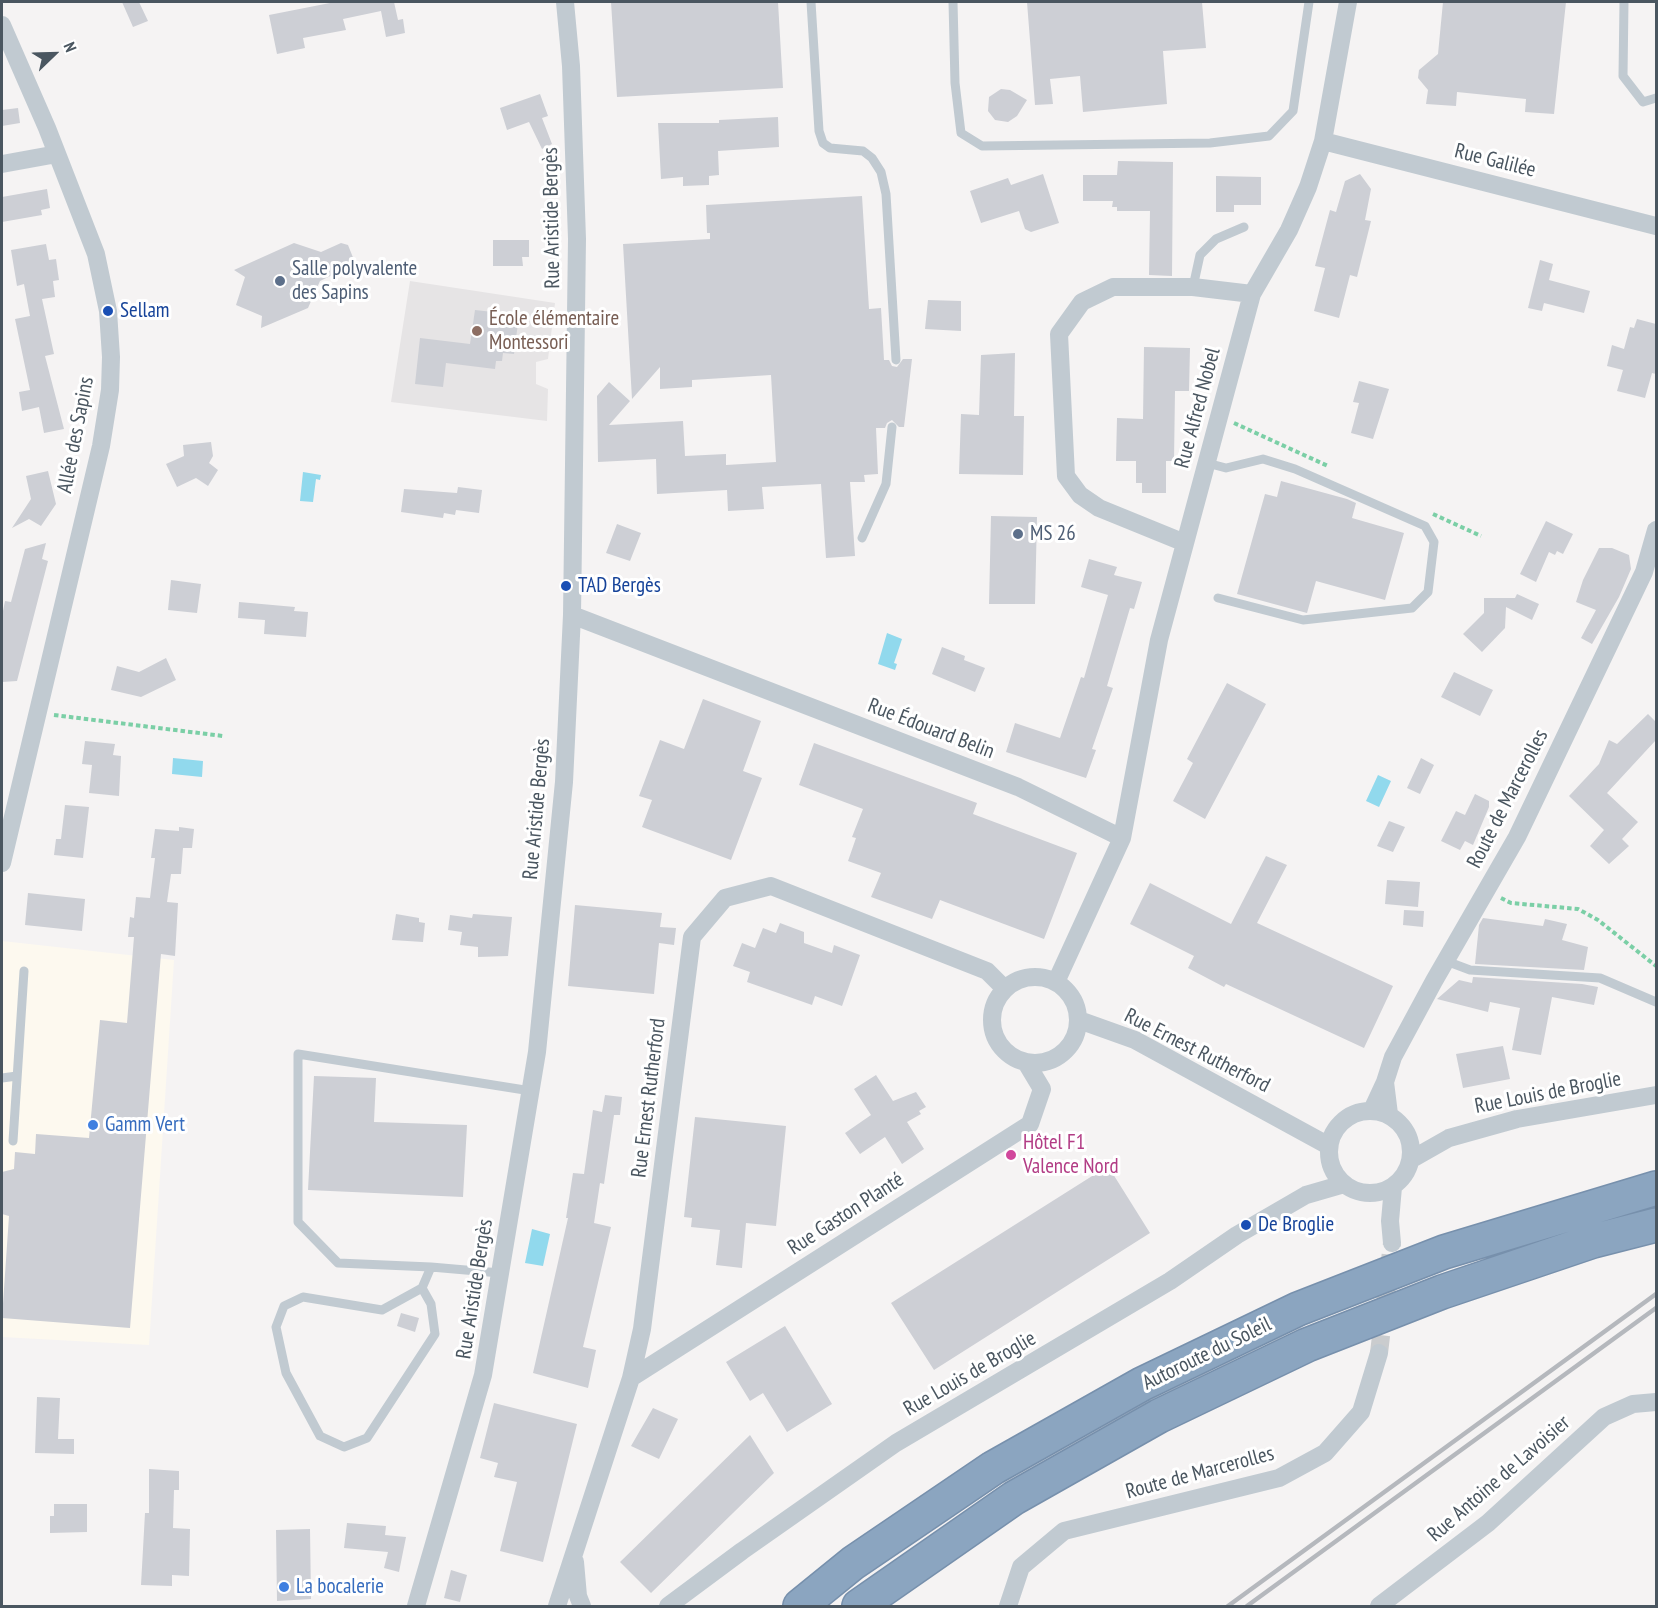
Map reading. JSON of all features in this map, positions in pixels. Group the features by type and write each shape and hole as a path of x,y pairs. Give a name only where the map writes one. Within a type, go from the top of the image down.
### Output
{"highway":[{"name":"Autoroute du Soleil","path":"800,1606 853,1563 993,1468 1142,1384 1298,1309 1444,1252 1656,1188"},
{"name":"Autoroute du Soleil","path":"859,1606 1014,1498 1159,1416 1286,1355 1442,1292 1593,1241 1656,1225"}],"street":[{"name":"Rue Aristide Bergès","path":"416,1606 483,1375 537,1052 564,782 572,615 577,239 571,66 565,2"},
{"name":"Rue Alfred Nobel","path":"1122,838 1159,640 1252,294 1289,230 1308,187 1323,141 1348,2"},
{"name":"Allée des Sapins","path":"2,26 92,243 108,311 111,379 101,446 2,863"},
{"name":"Rue Galilée","path":"1323,141 1656,225"},
{"path":"2,164 57,154"},
{"path":"1185,543 1099,508 1080,495 1066,476 1059,334 1082,302 1113,287 1193,287 1252,294"},
{"name":"Route de Marcerolles","path":"1380,1112 1385,1082 1393,1057 1517,837 1644,572 1656,530"},
{"name":"Rue Édouard Belin","path":"572,615 1018,787 1122,838"},
{"path":"1056,982 1122,838"},
{"name":"Rue Ernest Rutherford","path":"557,1606 631,1378 642,1329 692,937 725,898 771,886 987,971 1004,988"},
{"path":"1038,976 1056,982 1073,998 1079,1020 1075,1039 1063,1054 1046,1063 1027,1064 1008,1055 995,1039 993,1005 1004,988 1019,979 1038,976"},
{"name":"Rue Ernest Rutherford","path":"1079,1020 1135,1040 1292,1125 1332,1137"},
{"name":"Rue Gaston Planté","path":"631,1378 1030,1124 1042,1089 1027,1064"},
{"name":"Rue Louis de Broglie","path":"1412,1159 1449,1138 1517,1119 1656,1095"},
{"path":"1380,1112 1400,1122 1409,1137 1412,1159 1406,1174 1393,1187 1375,1193 1359,1192 1344,1184 1332,1168 1332,1137 1351,1114 1380,1112"},
{"name":"Rue Louis de Broglie","path":"1409,1137 1449,1138"},
{"name":"Rue Louis de Broglie","path":"1306,1196 1332,1168"},
{"name":"Rue Louis de Broglie","path":"668,1606 896,1443 1170,1281 1237,1235 1306,1196 1344,1184"},
{"path":"1392,1243 1390,1221 1393,1187"},
{"path":"1375,1193 1390,1221"},
{"name":"Route de Marcerolles","path":"1008,1606 1021,1567 1064,1531 1279,1478 1325,1453 1361,1412 1379,1353"},
{"name":"Rue Antoine de Lavoisier","path":"1379,1606 1488,1523 1604,1417 1633,1404 1656,1402"},
{"path":"575,1549 578,1596 582,1606"},
{"path":"686,1606 732,1567 740,1559 742,1551"}],"lane":[{"path":"811,2 819,131 823,143 830,148 863,152 872,158 881,172 886,194 896,360"},
{"path":"953,2 955,83 961,133 982,146 1210,143 1269,136 1293,111 1309,2"},
{"path":"1624,2 1623,76 1643,102 1656,98"},
{"path":"1193,287 1200,255 1216,239 1244,227"},
{"path":"862,538 886,484 892,427"},
{"path":"1207,463 1226,468 1263,459 1295,469 1425,526 1434,543 1428,592 1412,608 1303,620 1218,598"},
{"path":"1446,961 1470,970 1600,978 1656,1002"},
{"path":"13,1141 24,971"},
{"path":"500,1273 338,1263 298,1222 298,1054 531,1091"},
{"path":"2,1078 17,1076"},
{"path":"422,1288 431,1305 435,1334 367,1438 344,1447 320,1436 286,1373 276,1327 284,1305 303,1297 382,1310 422,1288 431,1267"}],"path":[{"path":"36,712 223,736"},
{"path":"1487,891 1511,903 1578,909 1598,920 1656,966"}],"shaded area":[{"name":"École élémentaire Montessori","path":"410,281 555,303 548,359 536,362 536,384 548,389 547,421 391,402"},
{"path":"2,941 174,960 149,1345 2,1337"}],"water":[{"path":"303,472 321,475 320,480 316,479 313,502 300,501"},
{"path":"887,633 902,639 894,663 897,664 895,670 878,664"},
{"path":"173,758 203,761 202,777 172,774"},
{"path":"1378,775 1391,781 1379,807 1366,801"},
{"path":"532,1229 550,1234 543,1266 525,1263"}],"building":[{"path":"122,2 139,2 148,21 133,27"},
{"path":"335,2 394,2 398,20 403,19 405,33 386,37 381,11 343,19 346,30 303,38 305,48 277,54 269,15"},
{"path":"611,2 778,2 783,88 617,97"},
{"path":"1027,2 1202,2 1206,48 1163,51 1167,104 1083,112 1080,76 1050,79 1053,104 1035,105"},
{"path":"1443,2 1566,2 1554,114 1525,112 1526,99 1457,92 1456,106 1426,104 1428,90 1418,78 1419,70 1438,54"},
{"path":"1001,89 1010,90 1027,100 1017,116 1008,122 995,120 988,111 989,97"},
{"path":"540,94 548,116 542,118 552,144 542,149 529,122 507,130 500,108"},
{"path":"18,108 20,123 2,126 2,110"},
{"path":"778,117 779,147 718,151 719,175 709,176 709,185 683,186 683,177 661,179 658,123 719,123 719,120"},
{"path":"1118,161 1173,162 1172,276 1149,275 1150,211 1117,211 1117,207 1112,207 1113,201 1083,201 1083,175 1117,175"},
{"path":"1043,174 1059,223 1031,232 1025,229 1019,211 981,223 970,191 1008,178 1011,185"},
{"path":"1360,174 1371,189 1365,220 1371,221 1357,277 1350,275 1339,318 1314,311 1325,268 1315,266 1330,210 1336,212 1345,181"},
{"path":"1216,176 1261,177 1261,205 1234,205 1234,212 1216,212"},
{"path":"47,189 50,208 41,210 42,215 2,222 2,197"},
{"path":"862,196 869,309 881,308 884,360 889,360 892,366 897,367 903,359 912,359 904,427 899,427 892,420 885,428 876,428 878,474 864,475 865,482 850,482 855,556 826,558 821,484 762,487 764,509 728,511 727,490 657,494 656,459 598,462 597,396 609,382 630,401 609,425 683,421 685,456 726,454 726,465 776,462 771,375 692,380 692,387 660,389 660,367 632,399 623,244 710,239 710,233 707,233 706,205"},
{"path":"493,240 529,240 529,257 522,257 523,266 493,266"},
{"name":"Salle polyvalente des Sapins","path":"294,243 321,252 341,243 348,245 354,260 351,266 320,281 308,308 261,328 262,316 236,305 245,277 234,270"},
{"path":"46,244 49,260 56,259 59,280 53,281 55,297 42,299 54,354 45,356 64,429 44,433 39,407 22,411 19,392 30,390 15,319 30,316 24,284 17,286 11,250"},
{"path":"1540,260 1553,264 1549,280 1590,291 1584,313 1544,303 1542,311 1528,308"},
{"path":"928,300 961,301 961,331 925,329"},
{"path":"475,310 519,315 514,354 503,353 502,361 496,361 495,369 446,363 443,387 415,384 420,338 470,344"},
{"path":"1637,319 1656,324 1656,374 1652,373 1645,398 1617,391 1623,370 1607,366 1612,345 1624,349 1630,327 1634,328"},
{"path":"1144,347 1190,348 1189,391 1175,391 1174,461 1166,461 1166,493 1142,493 1142,483 1136,483 1136,461 1116,461 1117,418 1143,419"},
{"path":"1015,353 1014,416 1024,416 1023,475 959,474 961,414 979,415 981,355"},
{"path":"1359,381 1389,389 1373,439 1351,433 1359,403 1353,402"},
{"path":"211,442 213,456 209,463 218,470 208,486 196,478 177,487 166,464 184,456 183,445"},
{"path":"48,471 56,504 41,526 29,519 12,528 31,499 26,476"},
{"path":"1281,481 1347,499 1356,503 1352,518 1404,533 1385,600 1316,581 1307,613 1237,594 1265,494 1277,497"},
{"path":"458,487 482,490 479,513 456,510 455,515 444,513 443,518 401,512 404,489 457,493"},
{"path":"991,516 1037,517 1035,604 989,604"},
{"path":"1546,521 1573,534 1563,554 1557,551 1555,555 1549,552 1536,582 1520,574"},
{"path":"617,524 641,533 630,561 606,553"},
{"path":"46,543 42,559 48,561 17,681 2,682 2,616 5,601 11,602 25,549"},
{"path":"1599,548 1612,548 1629,555 1631,569 1619,597 1592,644 1581,638 1596,610 1576,602 1583,580"},
{"path":"1089,559 1117,567 1114,575 1142,582 1134,609 1130,608 1107,686 1113,688 1092,749 1096,750 1086,778 1006,752 1015,723 1060,738 1081,677 1084,678 1108,595 1081,587"},
{"path":"171,580 201,584 197,613 168,610"},
{"path":"1517,594 1539,604 1532,620 1506,607 1505,628 1482,652 1463,634 1484,613 1484,598 1515,598"},
{"path":"239,602 295,607 294,611 308,612 306,637 264,634 265,620 238,618"},
{"path":"942,647 965,656 964,660 985,668 975,692 932,674"},
{"path":"166,658 176,680 141,697 111,690 117,666 139,672"},
{"path":"1454,672 1493,690 1480,716 1441,697"},
{"path":"1227,683 1266,704 1205,819 1173,801 1193,763 1187,759"},
{"path":"703,699 761,721 743,771 762,778 731,860 642,827 652,800 639,796 660,740 684,749"},
{"path":"1648,714 1656,722 1656,740 1607,793 1638,822 1622,839 1629,846 1609,864 1590,846 1604,830 1569,796 1599,764 1609,740 1617,744"},
{"path":"85,741 115,744 113,755 121,756 119,796 89,793 92,765 82,764"},
{"path":"814,743 977,803 973,814 1077,853 1044,939 940,900 932,919 871,897 881,873 848,861 856,838 852,837 863,809 799,785"},
{"path":"1421,758 1434,765 1420,794 1407,788"},
{"path":"1475,794 1489,801 1489,807 1473,845 1465,841 1460,850 1441,841 1456,811 1465,815"},
{"path":"65,805 89,807 83,858 54,855 56,839 61,839"},
{"path":"1389,821 1405,827 1393,852 1377,846"},
{"path":"179,827 194,829 192,848 183,848 181,874 171,874 167,902 178,903 175,956 161,954 130,1328 2,1318 9,1216 2,1214 2,1172 14,1169 15,1152 35,1154 36,1134 89,1138 100,1020 127,1023 134,937 128,937 130,917 134,918 136,897 150,898 155,858 151,858 155,829 179,831"},
{"path":"1266,856 1287,865 1257,923 1393,986 1364,1048 1226,984 1224,987 1188,968 1194,956 1130,924 1150,883 1231,924"},
{"path":"1387,880 1420,882 1418,907 1385,904"},
{"path":"28,893 85,899 82,931 25,925"},
{"path":"575,905 662,913 660,927 676,928 674,945 659,943 654,994 568,986"},
{"path":"1404,910 1424,911 1423,927 1403,925"},
{"path":"396,914 419,918 419,922 425,923 423,942 392,940"},
{"path":"473,914 512,917 508,956 478,957 478,947 460,945 462,932 448,930 450,915 472,918"},
{"path":"1483,918 1543,926 1545,919 1567,924 1562,940 1588,947 1584,970 1475,964 1479,925"},
{"path":"780,923 804,932 804,943 832,953 834,945 860,955 842,1006 815,996 812,1005 747,982 750,972 733,966 742,943 755,948 763,928 776,933"},
{"path":"1473,977 1598,987 1594,1005 1552,997 1541,1055 1512,1050 1520,1008 1490,1002 1488,1012 1437,999 1459,980 1472,983"},
{"path":"1503,1046 1510,1079 1463,1088 1456,1054"},
{"path":"876,1075 893,1101 916,1092 926,1107 919,1111 921,1114 907,1122 924,1149 902,1164 885,1137 860,1154 845,1133 871,1115 854,1089"},
{"path":"314,1076 376,1078 374,1122 467,1125 463,1197 308,1190"},
{"path":"605,1095 622,1097 620,1115 614,1115 604,1184 600,1183 594,1223 611,1227 583,1347 596,1350 588,1388 533,1373 568,1218 566,1218 573,1173 584,1174 593,1110 602,1112"},
{"path":"695,1117 786,1126 776,1226 746,1223 742,1268 716,1265 720,1230 691,1227 692,1218 684,1217"},
{"path":"1108,1166 1150,1233 934,1370 891,1303"},
{"path":"401,1313 419,1318 415,1332 397,1326"},
{"path":"785,1326 832,1404 787,1432 763,1393 750,1401 726,1362"},
{"path":"37,1397 60,1398 58,1439 74,1439 74,1454 35,1453"},
{"path":"494,1403 577,1424 543,1562 500,1551 517,1482 494,1477 498,1463 480,1458"},
{"path":"653,1408 678,1419 659,1459 631,1446"},
{"path":"750,1435 774,1473 651,1593 620,1562"},
{"path":"149,1469 179,1471 179,1490 174,1490 173,1528 190,1529 189,1576 172,1575 172,1586 141,1585 145,1513 149,1513"},
{"path":"54,1504 87,1504 87,1532 50,1533 50,1516 54,1516"},
{"path":"347,1523 386,1526 385,1535 406,1537 399,1572 384,1568 388,1552 344,1548"},
{"path":"310,1529 311,1599 277,1601 276,1530"},
{"path":"451,1570 467,1575 460,1602 444,1598"}],"tunnel":[{"path":"1379,1353 1392,1243"}],"railway":[{"path":"1228,1606 1656,1294"},
{"path":"1247,1606 1656,1308"}],"place":[{"name":"Salle polyvalente des Sapins","path":"280,281"},
{"name":"Sellam","path":"108,311"},
{"name":"École élémentaire Montessori","path":"477,331"},
{"name":"MS 26","path":"1018,534"},
{"name":"TAD Bergès","path":"566,586"},
{"name":"Gamm Vert","path":"93,1125"},
{"name":"Hôtel F1 Valence Nord","path":"1011,1155"},
{"name":"De Broglie","path":"1246,1225"},
{"name":"La bocalerie","path":"284,1587"}]}
